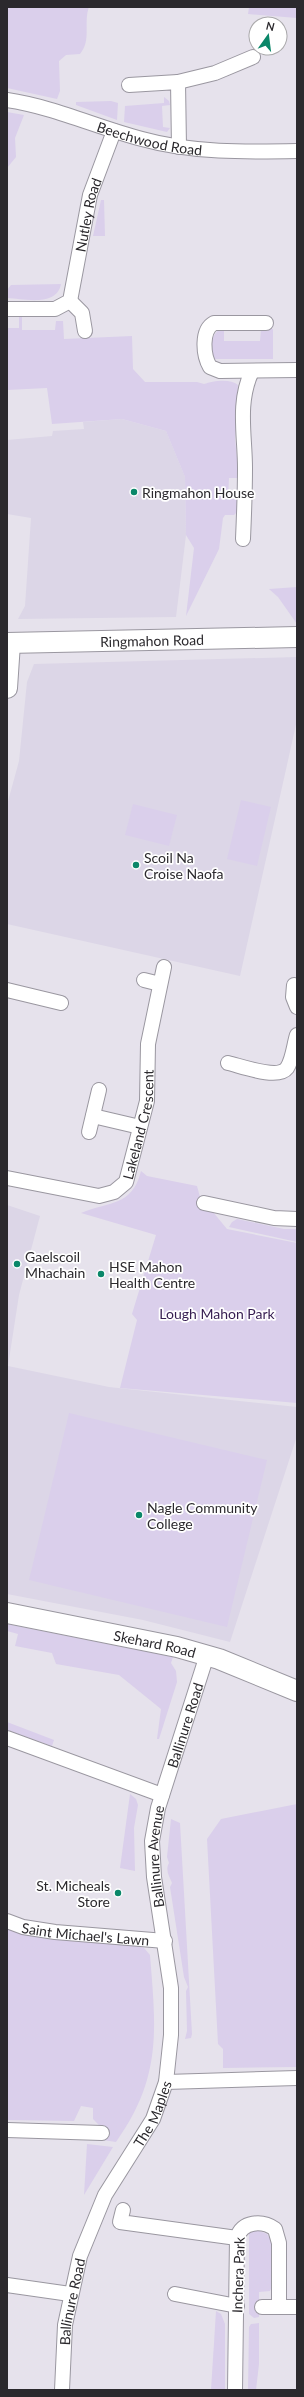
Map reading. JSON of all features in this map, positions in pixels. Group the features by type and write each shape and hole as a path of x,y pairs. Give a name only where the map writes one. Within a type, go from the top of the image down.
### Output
{"street":[{"path":"129,85 178,82 215,73 253,58"},
{"path":"178,82 179,147"},
{"name":"Beechwood Road","path":"7,100 49,108 114,131 179,147 220,150 297,150"},
{"name":"Nutley Road","path":"70,301 89,201 114,131"},
{"path":"7,309 55,309 70,301 82,313 85,331"},
{"path":"266,323 214,323 206,330 205,342 207,362 214,369 252,371 297,370"},
{"path":"243,539 245,466 242,445 243,407 246,385 252,371"},
{"name":"Ringmahon Road","path":"8,643 297,637"},
{"path":"7,688 8,643"},
{"name":"Lakeland Crescent","path":"7,1178 84,1195 107,1195 121,1188 126,1182 148,1091 148,1044 164,967"},
{"path":"144,980 160,984"},
{"path":"294,985 293,997 297,1007"},
{"path":"7,990 61,1003"},
{"path":"228,1063 272,1073 282,1072 289,1066 297,1035"},
{"path":"90,1132 99,1090"},
{"path":"93,1116 140,1127"},
{"path":"204,1203 274,1218 297,1219"},
{"name":"Skehard Road","path":"7,1613 162,1644 207,1655 297,1691"},
{"name":"Ballinure Road","path":"162,1795 207,1655"},
{"name":"Ballinure Avenue","path":"7,1738 162,1795 154,1821 152,1853 157,1899 165,1941 172,2006 166,2082"},
{"name":"Saint Michael's Lawn","path":"7,1921 23,1927 56,1932 165,1941"},
{"name":"The Maples","path":"95,2216 116,2176 153,2119 166,2082 297,2078"},
{"path":"7,2130 102,2133"},
{"path":"123,2210 120,2222 237,2238"},
{"name":"Ballinure Road","path":"62,2390 64,2333 70,2294 80,2256 95,2216"},
{"name":"Inchera Park","path":"235,2390 237,2238 239,2231 247,2225 264,2224 275,2229 279,2243 279,2307"},
{"path":"7,2285 70,2294"},
{"path":"175,2294 237,2306"},
{"path":"262,2307 297,2307"}],"shaded area":[{"path":"122,419 166,431 185,477 186,535 176,617 18,619 25,606 31,518 7,514 7,440 52,436 53,431 84,429 83,422"},
{"name":"Scoil Na Croise Naofa","path":"297,657 297,720 240,976 7,924 7,805 19,761 27,682 34,664"},
{"name":"Nagle Community College","path":"7,1205 40,1216 19,1295 8,1366 109,1387 297,1407 297,1436 230,1642 143,1620 7,1594"}],"green space":[{"path":"7,7 89,7 87,13 87,37 84,49 80,54 66,55 59,61 60,91 57,99 7,88"},
{"path":"249,7 297,7 297,18 288,17 288,16 248,14"},
{"path":"164,97 169,101 170,105 162,106 163,127 170,128 167,132 124,122 125,106 164,103"},
{"path":"111,101 118,103 117,120 76,105 76,102"},
{"path":"7,112 24,115 15,138 16,157 7,168"},
{"path":"101,200 104,200 105,236 93,236"},
{"path":"61,284 58,291 47,299 31,300 7,298 7,290 11,285"},
{"path":"19,317 22,317 22,330 55,330 56,321 63,321 64,339 132,336 133,369 145,382 197,382 204,384 217,381 231,381 238,385 235,439 239,478 229,478 228,498 238,499 237,512 234,515 225,515 223,518 219,549 186,616 194,548 186,535 185,477 166,431 122,419 52,424 47,388 7,390 7,328 19,328"},
{"path":"220,329 224,329 224,341 260,341 261,329 273,329 273,359 215,359 211,348 214,335"},
{"path":"297,587 297,624 278,597 269,589"},
{"path":"241,800 271,807 257,866 227,859"},
{"path":"133,804 177,815 169,846 125,835"},
{"name":"Lough Mahon Park","path":"141,1171 147,1176 197,1186 203,1208 213,1212 227,1229 297,1243 297,1403 120,1388 137,1320 132,1314 156,1235 81,1213 110,1204 125,1197 132,1191 137,1183"},
{"path":"237,1219 284,1229 297,1229 297,1242 229,1227 232,1222"},
{"path":"69,1413 267,1460 227,1627 29,1580"},
{"path":"7,1624 173,1657 171,1663 176,1671 177,1682 159,1739 157,1739 161,1709 119,1675 56,1664 52,1653 15,1646 18,1634 7,1631"},
{"path":"7,1722 54,1740 52,1746 7,1730"},
{"path":"130,1794 136,1799 138,1805 134,1828 135,1871 120,1868"},
{"path":"297,1804 297,2067 223,2068 223,2049 218,2044 207,1839 221,1819"},
{"path":"171,1819 180,1823 192,2034 191,2038 185,2039 187,2031 186,1991 188,1987 184,1977 170,1887 172,1883 167,1871 169,1863 167,1857"},
{"path":"7,1928 47,1939 137,1946 144,1948 150,1955 154,2007 154,2030 149,2074 142,2096 131,2118 116,2142 103,2140 104,2130 93,2119 93,2108 81,2106 74,2121 7,2120"},
{"path":"87,2144 113,2147 84,2195"},
{"path":"257,2230 267,2234 271,2240 272,2287 270,2291 259,2292 259,2317 254,2318 249,2314 249,2233"},
{"path":"216,2311 221,2314 225,2324 225,2390 211,2390"},
{"path":"259,2323 259,2364 256,2390 248,2390 249,2327 251,2324"}],"place":[{"name":"Ringmahon House","path":"134,492"},
{"name":"Scoil Na Croise Naofa","path":"136,865"},
{"name":"Gaelscoil Mhachain","path":"17,1264"},
{"name":"HSE Mahon Health Centre","path":"101,1274"},
{"name":"Nagle Community College","path":"139,1515"},
{"name":"St. Micheals Store","path":"118,1893"}]}
